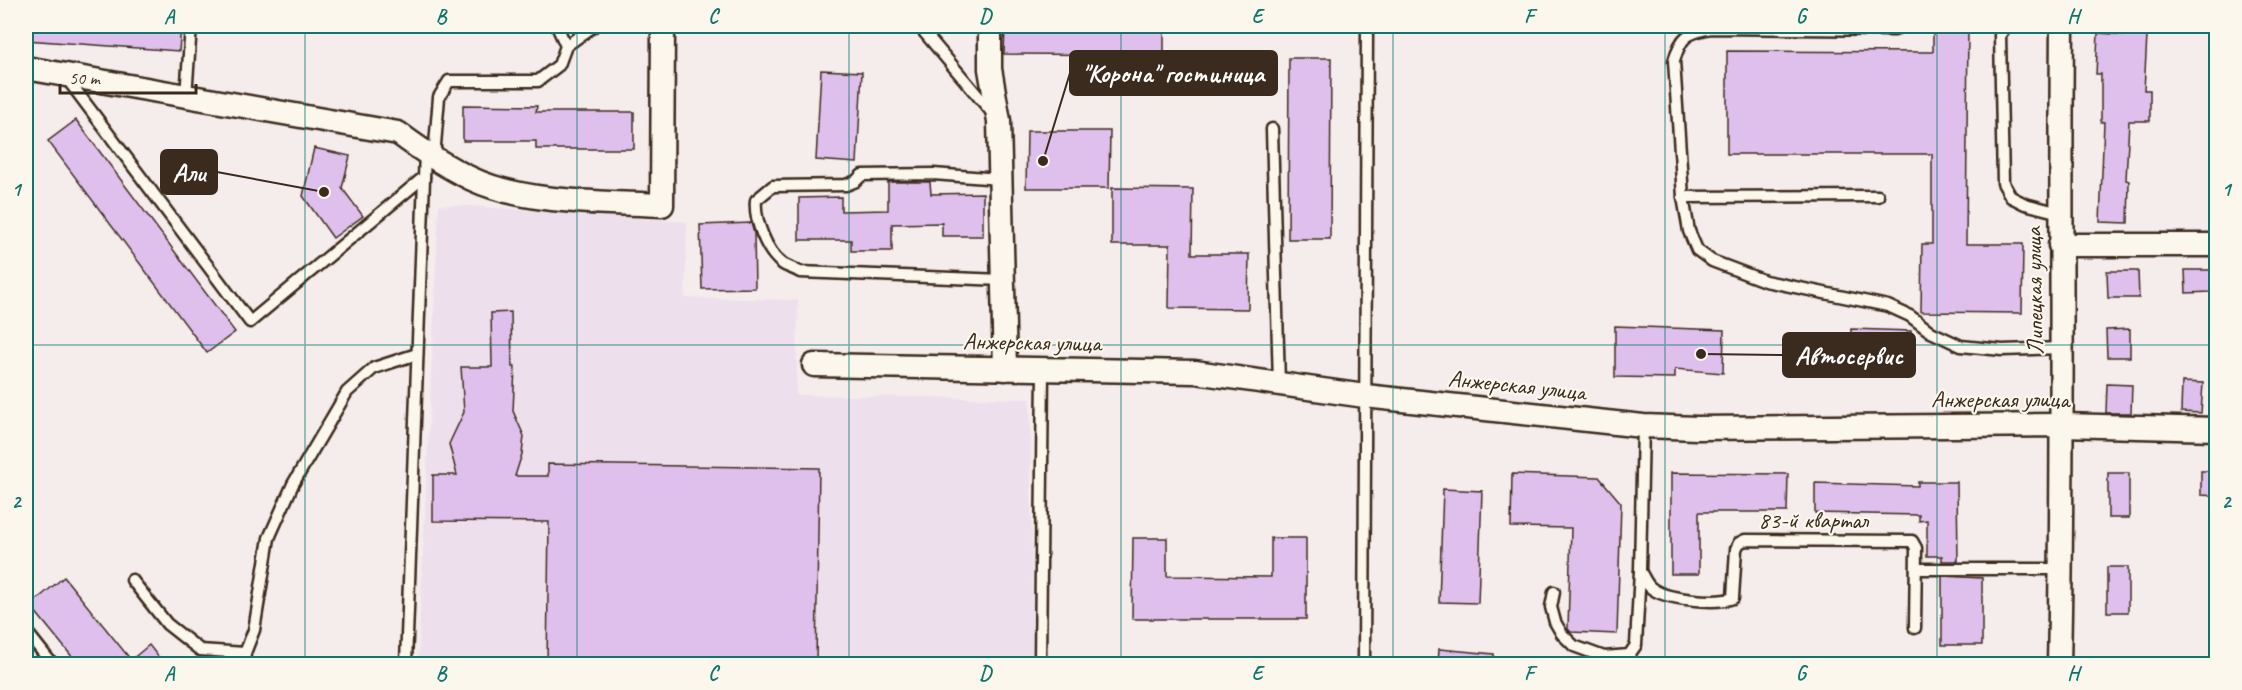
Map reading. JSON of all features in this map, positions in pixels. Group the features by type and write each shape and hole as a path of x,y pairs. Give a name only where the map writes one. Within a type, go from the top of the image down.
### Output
{"street":[{"path":"26,68 398,133 473,180 511,191 562,200 662,205 663,26"},
{"path":"990,26 990,69 999,121 1005,369"},
{"name":"Липецкая улица","path":"2059,664 2062,425 2060,213 2062,26"},
{"path":"2060,244 2217,245"},
{"name":"Анжерская улица","path":"814,365 1194,372 1365,396 1643,426 1709,428 2062,425 2217,429"}],"lane":[{"path":"186,96 191,26"},
{"path":"557,26 566,46"},
{"path":"406,663 424,177 430,155 439,97 449,81 538,81 559,65 566,46 594,26"},
{"path":"920,26 999,121"},
{"path":"1364,664 1367,26"},
{"path":"2006,26 2000,35 2003,183 2011,196 2018,200 2060,213"},
{"path":"1895,30 1712,28 1691,32 1679,43 1674,61 1683,197 1689,231 1697,250 1712,261 1765,281 1888,306 1910,316 1931,332 1961,346 2001,350 2061,348"},
{"path":"64,74 250,322 424,177"},
{"path":"1272,129 1279,384"},
{"path":"1000,179 933,174 862,175 856,181 846,185 773,186 756,200 755,211 768,246 782,263 800,272 1003,280"},
{"path":"1683,197 1878,196"},
{"path":"132,580 167,624 200,650 244,659 254,630 269,538 293,484 347,392 374,368 417,354"},
{"path":"1040,664 1042,370"},
{"path":"1554,592 1551,607 1555,622 1562,634 1574,646 1604,657 1629,655 1636,645 1643,426"},
{"name":"83-й квартал","path":"1640,571 1651,587 1665,596 1723,602 1733,598 1736,549 1739,543 1745,540 1912,541 1916,548 1915,628"},
{"path":"1916,569 2061,569"},
{"path":"26,631 52,664"}],"shaded area":[{"path":"439,205 687,222 685,298 798,300 796,395 1030,399 1033,664 418,664"}],"building":[{"path":"26,26 181,26 179,51 26,40"},
{"path":"1005,26 1164,26 1164,55 1004,54"},
{"path":"1933,26 1968,26 1966,244 2023,244 2022,313 1921,312 1922,244 1932,244 1932,154 1727,154 1727,51 1933,52"},
{"path":"2098,33 2147,36 2144,90 2150,90 2150,121 2129,121 2126,180 2129,181 2128,223 2100,222 2104,122 2101,122 2101,74 2096,74"},
{"path":"1289,58 1331,58 1330,239 1288,239"},
{"path":"821,70 862,72 857,163 816,160"},
{"path":"463,105 537,106 536,112 634,112 634,149 536,149 536,141 463,141"},
{"path":"76,120 235,332 207,353 48,141"},
{"path":"1027,131 1110,131 1109,188 1026,188"},
{"path":"314,148 350,156 342,188 363,216 333,238 303,196"},
{"path":"888,182 930,182 931,194 983,193 983,236 942,236 942,223 892,224 892,251 851,251 851,240 799,240 799,198 841,197 841,211 888,210"},
{"path":"1112,188 1193,189 1192,254 1249,254 1248,309 1169,308 1170,245 1112,245"},
{"path":"751,223 754,233 755,288 702,289 700,225"},
{"path":"2185,270 2211,270 2211,292 2186,293"},
{"path":"2107,271 2138,271 2139,298 2108,298"},
{"path":"511,312 512,367 515,367 513,411 524,436 522,454 515,476 548,476 548,464 819,468 816,664 547,664 549,522 433,521 433,475 457,475 449,444 464,412 461,367 492,367 491,313"},
{"path":"1615,326 1724,330 1723,373 1675,369 1675,378 1615,377"},
{"path":"1851,329 1911,331 1910,370 1850,368"},
{"path":"2130,329 2130,357 2107,357 2106,330"},
{"path":"2182,382 2203,383 2201,413 2181,412"},
{"path":"2107,384 2132,385 2131,413 2106,413"},
{"path":"2201,471 2217,471 2217,496 2201,495"},
{"path":"1671,473 1788,474 1787,512 1699,512 1699,574 1671,574"},
{"path":"2108,473 2129,473 2129,518 2108,518"},
{"path":"1512,474 1599,477 1621,503 1617,634 1571,632 1568,629 1571,528 1511,527"},
{"path":"1918,482 1957,482 1958,561 1942,561 1942,556 1927,556 1927,520 1919,521 1919,515 1815,513 1815,483 1918,486"},
{"path":"1443,489 1482,491 1478,603 1439,602"},
{"path":"1133,538 1167,538 1167,576 1271,577 1271,538 1306,538 1306,619 1132,619"},
{"path":"2107,567 2128,567 2128,612 2107,612"},
{"path":"1942,576 1982,578 1982,645 1942,645"},
{"path":"64,577 131,660 149,645 164,664 78,664 30,605"},
{"path":"1439,649 1494,654 1494,664 1438,664"}],"place":[{"name":"\"Корона\" гостиница","path":"1043,161"},
{"name":"Али","path":"324,192"},
{"name":"Автосервис","path":"1701,354"}]}
